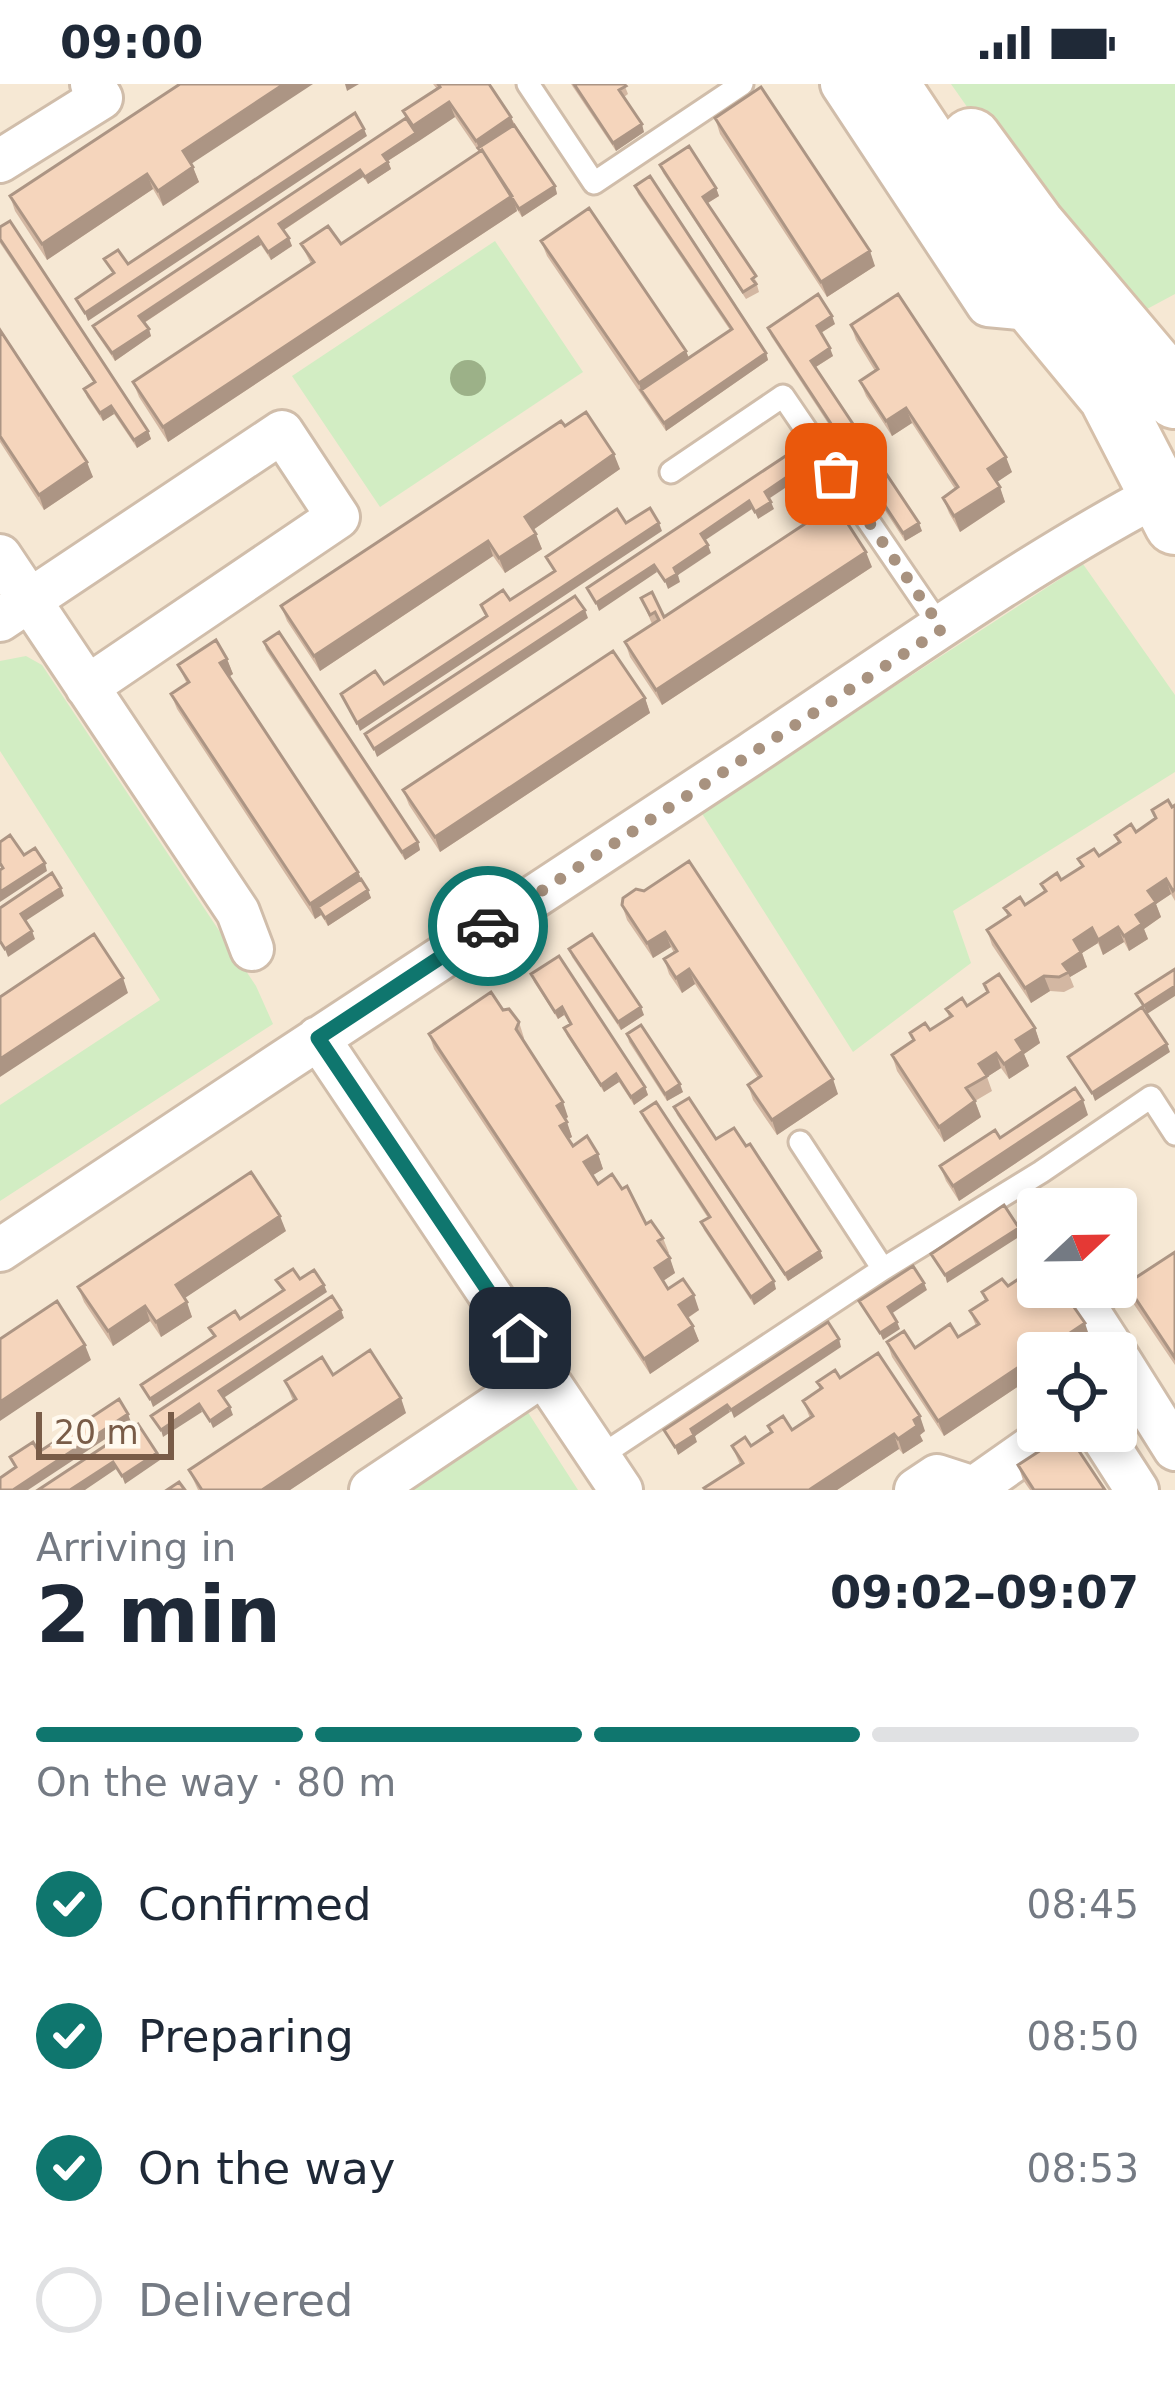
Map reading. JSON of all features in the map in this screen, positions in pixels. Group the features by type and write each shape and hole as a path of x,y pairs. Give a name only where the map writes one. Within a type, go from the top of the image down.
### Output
{"main road":[{"path":"888,84 1038,310 1109,396 1169,502"},
{"path":"935,84 1034,225 1175,398"}],"street":[{"path":"0,161 101,98 92,84"},
{"path":"842,84 988,305 1038,310"},
{"path":"15,609 282,432 338,518 87,687"},
{"path":"0,1250 1113,518 1169,502"},
{"path":"0,556 15,609 87,687 238,912 252,950"},
{"path":"318,1038 610,1473"},
{"path":"371,1490 544,1374"},
{"path":"1137,1395 1175,1449"},
{"path":"916,1490 937,1476 974,1488 1025,1452"},
{"path":"1113,1452 1137,1490"}],"lane":[{"path":"528,84 595,183 742,84"},
{"path":"671,472 783,396 942,629"},
{"path":"610,1473 883,1269 1151,1097 1175,1134"},
{"path":"800,1142 883,1269"}],"shaded area":[{"path":"0,84 1175,84 1175,1490 0,1490"}],"green space":[{"path":"951,84 1175,84 1175,294 1134,316 1036,205"},
{"path":"495,241 583,372 380,507 292,376"},
{"path":"1083,564 1175,695 1175,772 953,911 971,963 853,1052 701,812"},
{"path":"26,656 42,665 256,986 273,1024 0,1201 0,1105 160,1000 0,751 0,661"},
{"path":"520,1400 578,1490 384,1490"}],"building":[{"path":"180,84 284,84 183,151 193,167 158,191 147,174 42,244 10,196"},
{"path":"438,84 489,84 511,117 476,141 449,102 413,126 403,111"},
{"path":"574,84 624,84 619,90 642,124 613,143"},
{"path":"761,87 870,251 821,282 715,118"},
{"path":"355,113 364,129 85,313 76,299 114,273 104,259 118,250 128,264"},
{"path":"406,118 416,133 383,155 388,162 365,177 360,170 279,224 289,238 268,252 258,237 139,316 149,329 112,353 93,326"},
{"path":"514,125 555,186 519,209 478,148"},
{"path":"689,146 716,188 703,197 756,276 752,279 756,284 743,292 660,165"},
{"path":"482,150 512,196 163,427 133,382 314,262 301,244 328,226 341,244"},
{"path":"650,176 766,353 664,423 641,390 732,329 635,186"},
{"path":"589,208 686,351 639,383 541,241"},
{"path":"10,221 148,431 134,440 111,406 100,413 84,389 95,382 0,239 0,227"},
{"path":"818,294 832,316 817,326 830,348 811,361 919,523 903,533 768,328"},
{"path":"898,294 1006,457 988,469 1000,487 954,516 943,498 958,487 906,408 886,421 860,381 878,369 851,325"},
{"path":"0,330 87,462 39,495 0,436"},
{"path":"586,412 614,454 525,517 536,534 499,558 488,541 314,656 281,606 561,421 565,426"},
{"path":"796,449 806,464 765,492 771,502 755,512 749,501 701,534 708,545 674,568 677,574 665,581 654,565 596,603 587,588"},
{"path":"835,504 866,552 656,690 625,642 659,620 655,612 650,615 641,598 652,592 664,617"},
{"path":"650,508 659,523 357,723 341,694 375,671 384,684 487,616 481,605 503,590 510,600 555,571 546,557 617,509 626,523"},
{"path":"575,596 585,610 374,749 365,734"},
{"path":"279,632 418,842 402,852 264,642"},
{"path":"216,640 227,659 220,663 358,872 310,904 171,694 189,682 178,665"},
{"path":"613,651 645,698 435,837 403,790"},
{"path":"1168,800 1175,805 1175,889 1166,879 1148,891 1156,902 1136,915 1142,924 1124,936 1118,927 1098,940 1092,928 1074,940 1081,952 1063,964 1069,972 1044,976 1025,988 987,930 1010,915 1004,908 1020,897 1025,905 1046,891 1041,884 1057,873 1061,880 1083,866 1078,859 1094,849 1099,856 1120,842 1115,835 1131,824 1136,832 1156,818 1152,810"},
{"path":"10,835 24,855 35,848 45,863 0,892 0,842"},
{"path":"689,861 833,1079 772,1120 748,1085 761,1076 689,969 676,978 664,959 677,951 665,932 647,943 622,905 623,898 636,889 644,891"},
{"path":"52,873 61,888 21,914 32,931 5,949 0,941 0,908"},
{"path":"361,879 368,890 325,918 318,907"},
{"path":"94,934 123,978 0,1059 0,997"},
{"path":"592,934 641,1007 618,1022 569,949"},
{"path":"559,956 645,1087 631,1097 616,1074 601,1085 564,1028 571,1024 562,1007 555,1012 531,974"},
{"path":"1175,969 1175,986 1144,1006 1136,994"},
{"path":"999,974 1035,1028 1016,1040 1023,1051 1004,1064 996,1053 979,1064 987,1076 966,1088 975,1101 939,1127 892,1055 914,1040 910,1033 925,1023 930,1030 952,1016 946,1009 962,998 967,1006 988,992 984,984"},
{"path":"491,992 519,1022 516,1029 563,1102 557,1106 567,1122 560,1126 573,1146 587,1136 598,1154 584,1162 598,1184 612,1174 622,1189 627,1186 646,1224 651,1221 663,1238 658,1241 670,1258 655,1268 668,1289 683,1279 694,1295 679,1305 693,1326 644,1359 429,1034"},
{"path":"1142,1007 1167,1044 1092,1093 1068,1057"},
{"path":"641,1025 680,1084 665,1094 627,1034"},
{"path":"1075,1088 1083,1100 953,1186 940,1166 995,1130 1000,1138"},
{"path":"689,1098 716,1139 734,1128 746,1146 750,1144 820,1251 785,1274 674,1107"},
{"path":"656,1102 774,1281 751,1297 701,1222 710,1217 641,1112"},
{"path":"251,1172 280,1216 176,1285 187,1302 156,1322 145,1306 108,1331 78,1287"},
{"path":"1004,1205 1017,1225 945,1275 931,1254"},
{"path":"1175,1252 1175,1358 1137,1301 1137,1277"},
{"path":"913,1266 924,1283 888,1307 897,1322 880,1333 859,1301"},
{"path":"293,1269 300,1279 314,1270 324,1285 150,1399 141,1385 215,1336 209,1328 235,1311 240,1319 284,1290 276,1280"},
{"path":"1002,1279 1008,1286 1017,1280 1017,1308 1075,1308 1085,1323 1072,1332 1017,1332 1017,1368 938,1421 887,1342 904,1331 915,1348 950,1324 958,1337 979,1324 970,1311 987,1300 982,1292"},
{"path":"332,1296 341,1310 219,1391 230,1407 210,1421 199,1404 161,1430 151,1416"},
{"path":"57,1301 85,1345 0,1402 0,1339"},
{"path":"828,1322 839,1339 731,1410 727,1405 691,1429 694,1435 675,1447 664,1430"},
{"path":"370,1350 401,1398 262,1490 202,1490 189,1470 296,1399 285,1381 322,1357 333,1375"},
{"path":"878,1353 920,1416 914,1420 917,1426 898,1439 894,1434 809,1490 704,1488 743,1463 732,1446 745,1437 751,1446 772,1432 768,1426 783,1416 792,1430 813,1416 803,1401 822,1388 817,1382 835,1370 840,1378"},
{"path":"119,1399 128,1414 13,1490 0,1490 0,1478 16,1467 10,1457 33,1442 39,1452"},
{"path":"138,1424 157,1453 122,1476 113,1462 70,1490 38,1490"},
{"path":"1038,1452 1080,1452 1105,1490 1034,1490 1018,1465"}],"way so far":[{"path":"488,926 942,629 836,474"}],"route":[{"path":"488,926 318,1038 520,1338"}]}
